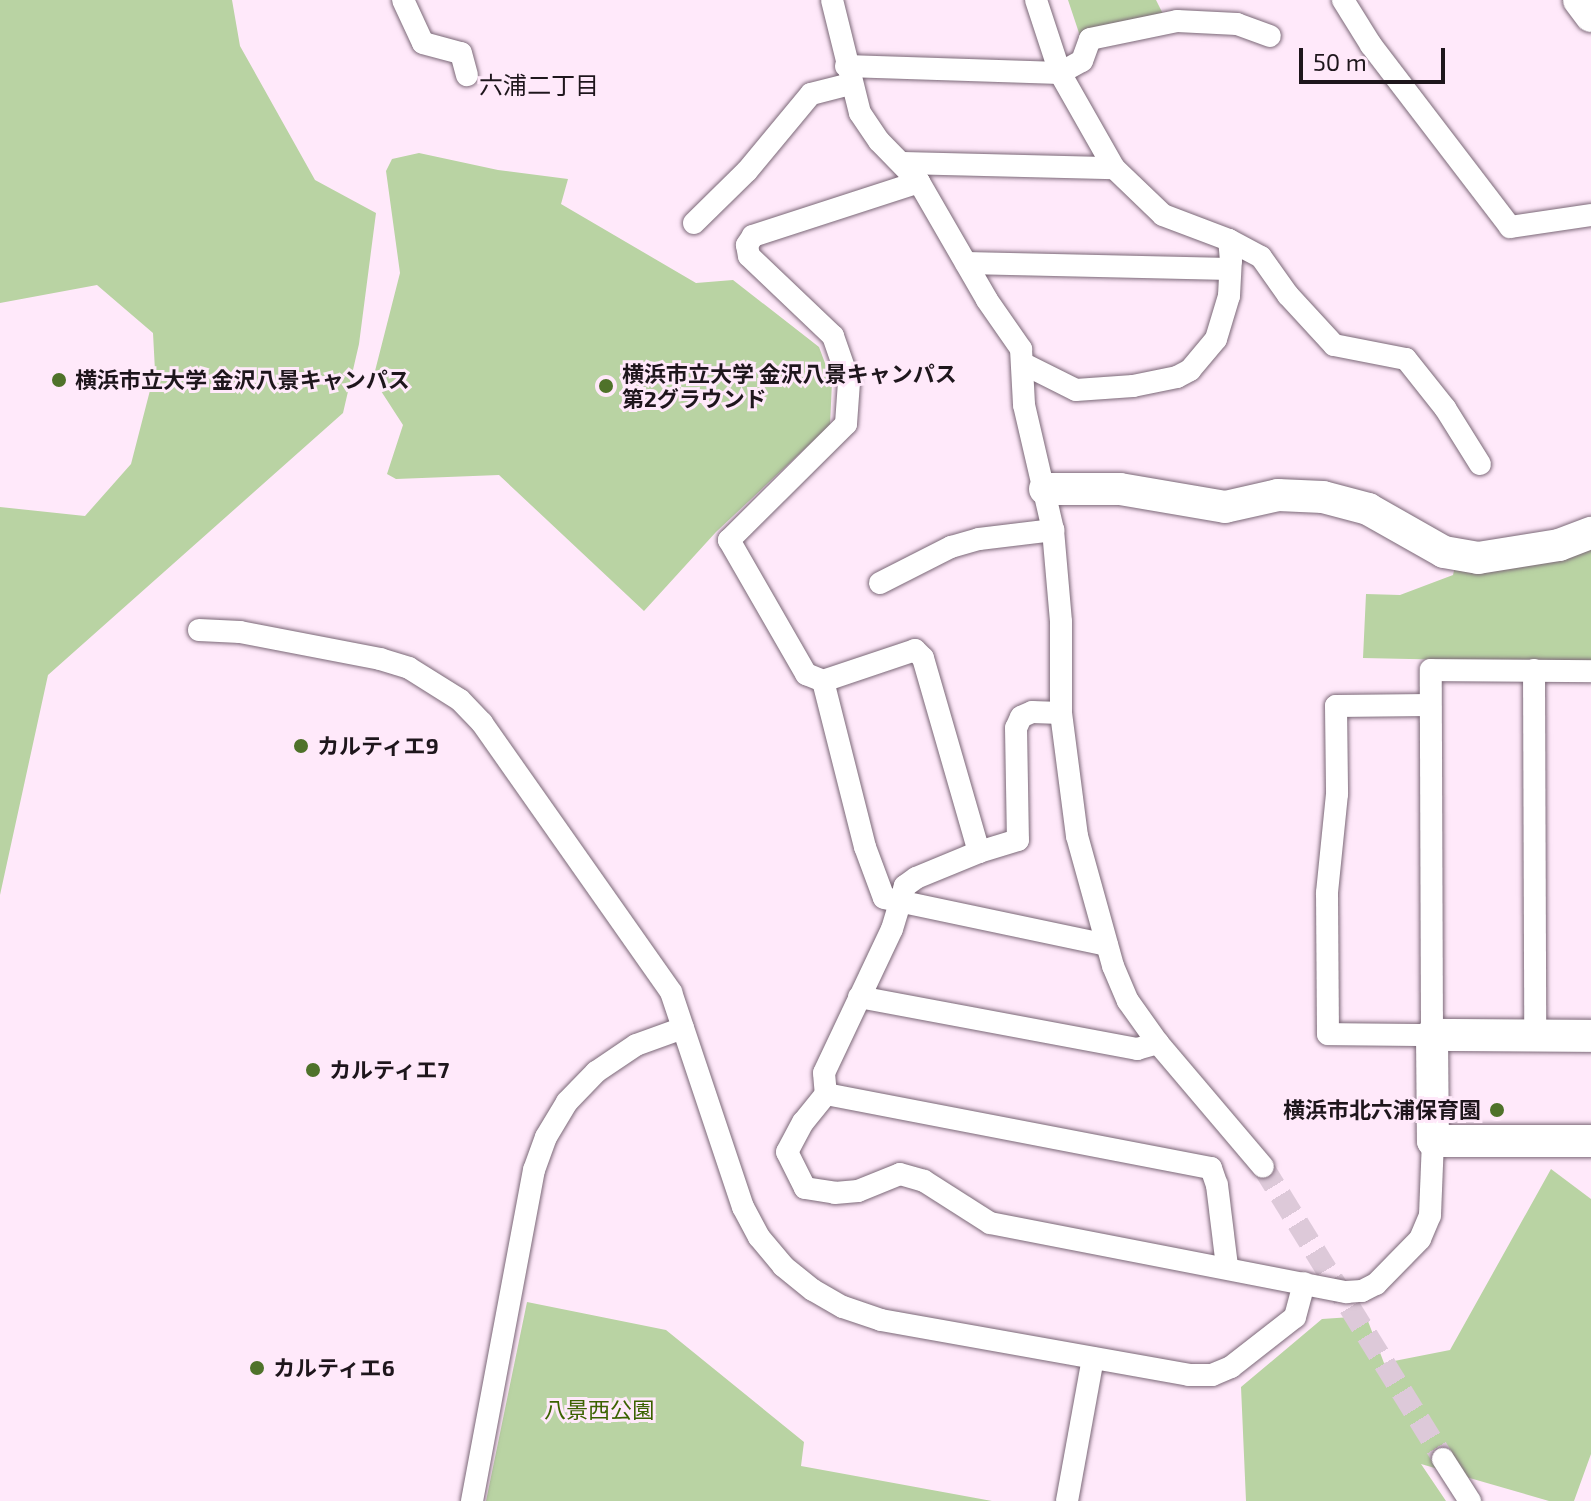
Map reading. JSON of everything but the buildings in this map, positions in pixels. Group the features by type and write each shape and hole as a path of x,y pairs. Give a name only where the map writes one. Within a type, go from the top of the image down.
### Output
{"street":[{"path":"403,0 423,43 461,53 467,75"},
{"path":"832,0 848,75 860,113 879,141 904,163 919,182 1021,349 1024,405 1053,530 1061,622 1061,713 1077,836 1107,945 1128,1001 1158,1043 1263,1167"},
{"path":"1036,0 1060,73 1114,168 1163,215 1229,240 1261,257 1307,318 1334,345 1406,359 1445,408 1480,464"},
{"path":"1343,0 1371,45 1510,227 1591,215"},
{"path":"1579,0 1591,16"},
{"path":"694,223 747,171 811,94 848,75 1060,73 1082,61 1090,39 1177,21 1237,24 1270,36"},
{"path":"904,163 1114,168"},
{"path":"919,182 753,236 747,245 749,256 833,336 849,382 846,424 729,540 806,674 823,681 915,650 923,658 979,852"},
{"path":"1022,363 1076,390 1133,386 1177,377 1190,370 1216,339 1229,296 1229,240"},
{"path":"966,263 1230,269"},
{"path":"1045,489 1120,489 1225,507 1278,495 1323,497 1368,509 1444,552 1478,558 1559,545 1591,533"},
{"path":"880,583 951,547 979,539 1053,530"},
{"path":"199,630 249,634 380,659 409,668 460,700 482,723 671,992 743,1207 759,1237 793,1274 843,1307 881,1320 1189,1375 1212,1375 1231,1367 1295,1317 1304,1283"},
{"path":"1061,713 1032,712 1021,717 1016,728 1018,840 979,852 916,878 905,886 892,929 824,1073 826,1094 803,1122 787,1152 797,1177 807,1190 835,1193 858,1191 900,1174 924,1181 990,1223 1346,1292 1362,1291 1376,1284 1420,1239 1430,1215 1433,1141 1431,670 1591,671"},
{"path":"1534,670 1535,1036"},
{"path":"823,681 865,847 884,898 1107,945"},
{"path":"1429,705 1336,706 1337,794 1327,893 1328,1034 1591,1036"},
{"path":"859,997 1137,1049 1158,1043"},
{"path":"472,1501 534,1170 546,1137 567,1102 602,1067 636,1045 683,1028"},
{"path":"826,1094 1211,1168 1217,1185 1227,1267"},
{"path":"1433,1141 1591,1141"},
{"path":"1067,1501 1093,1358"},
{"path":"1443,1459 1470,1501"}],"green space":[{"path":"0,0 232,0 240,46 315,180 376,213 359,344 343,413 48,675 0,895 0,507 85,516 131,464 155,371 153,333 97,285 0,303"},
{"path":"1068,0 1156,0 1165,18 1082,42"},
{"name":"横浜市立大学 金沢八景キャンパス 第2グラウンド","path":"419,153 498,170 568,179 561,204 696,283 733,280 819,347 832,382 830,425 716,532 644,611 499,475 396,479 387,474 403,425 381,391 375,371 400,273 386,171 392,159"},
{"path":"1591,547 1591,663 1363,658 1366,594 1400,595 1453,575 1456,562"},
{"path":"1551,1169 1591,1199 1591,1454 1574,1501 1549,1501 1421,1464 1446,1501 1246,1501 1241,1387 1322,1319 1366,1316 1384,1363 1450,1350"},
{"name":"八景西公園","path":"527,1302 666,1330 804,1442 801,1466 992,1501 486,1501"}],"tunnel":[{"path":"1263,1167 1443,1459"}],"place":[{"name":"横浜市立大学 金沢八景キャンパス","path":"59,380"},
{"name":"横浜市立大学 金沢八景キャンパス 第2グラウンド","path":"606,386"},
{"name":"カルティエ9","path":"301,746"},
{"name":"カルティエ7","path":"313,1070"},
{"name":"横浜市北六浦保育園","path":"1497,1110"},
{"name":"カルティエ6","path":"257,1368"}],"district":[{"name":"六浦二丁目","path":"539,85"}]}
